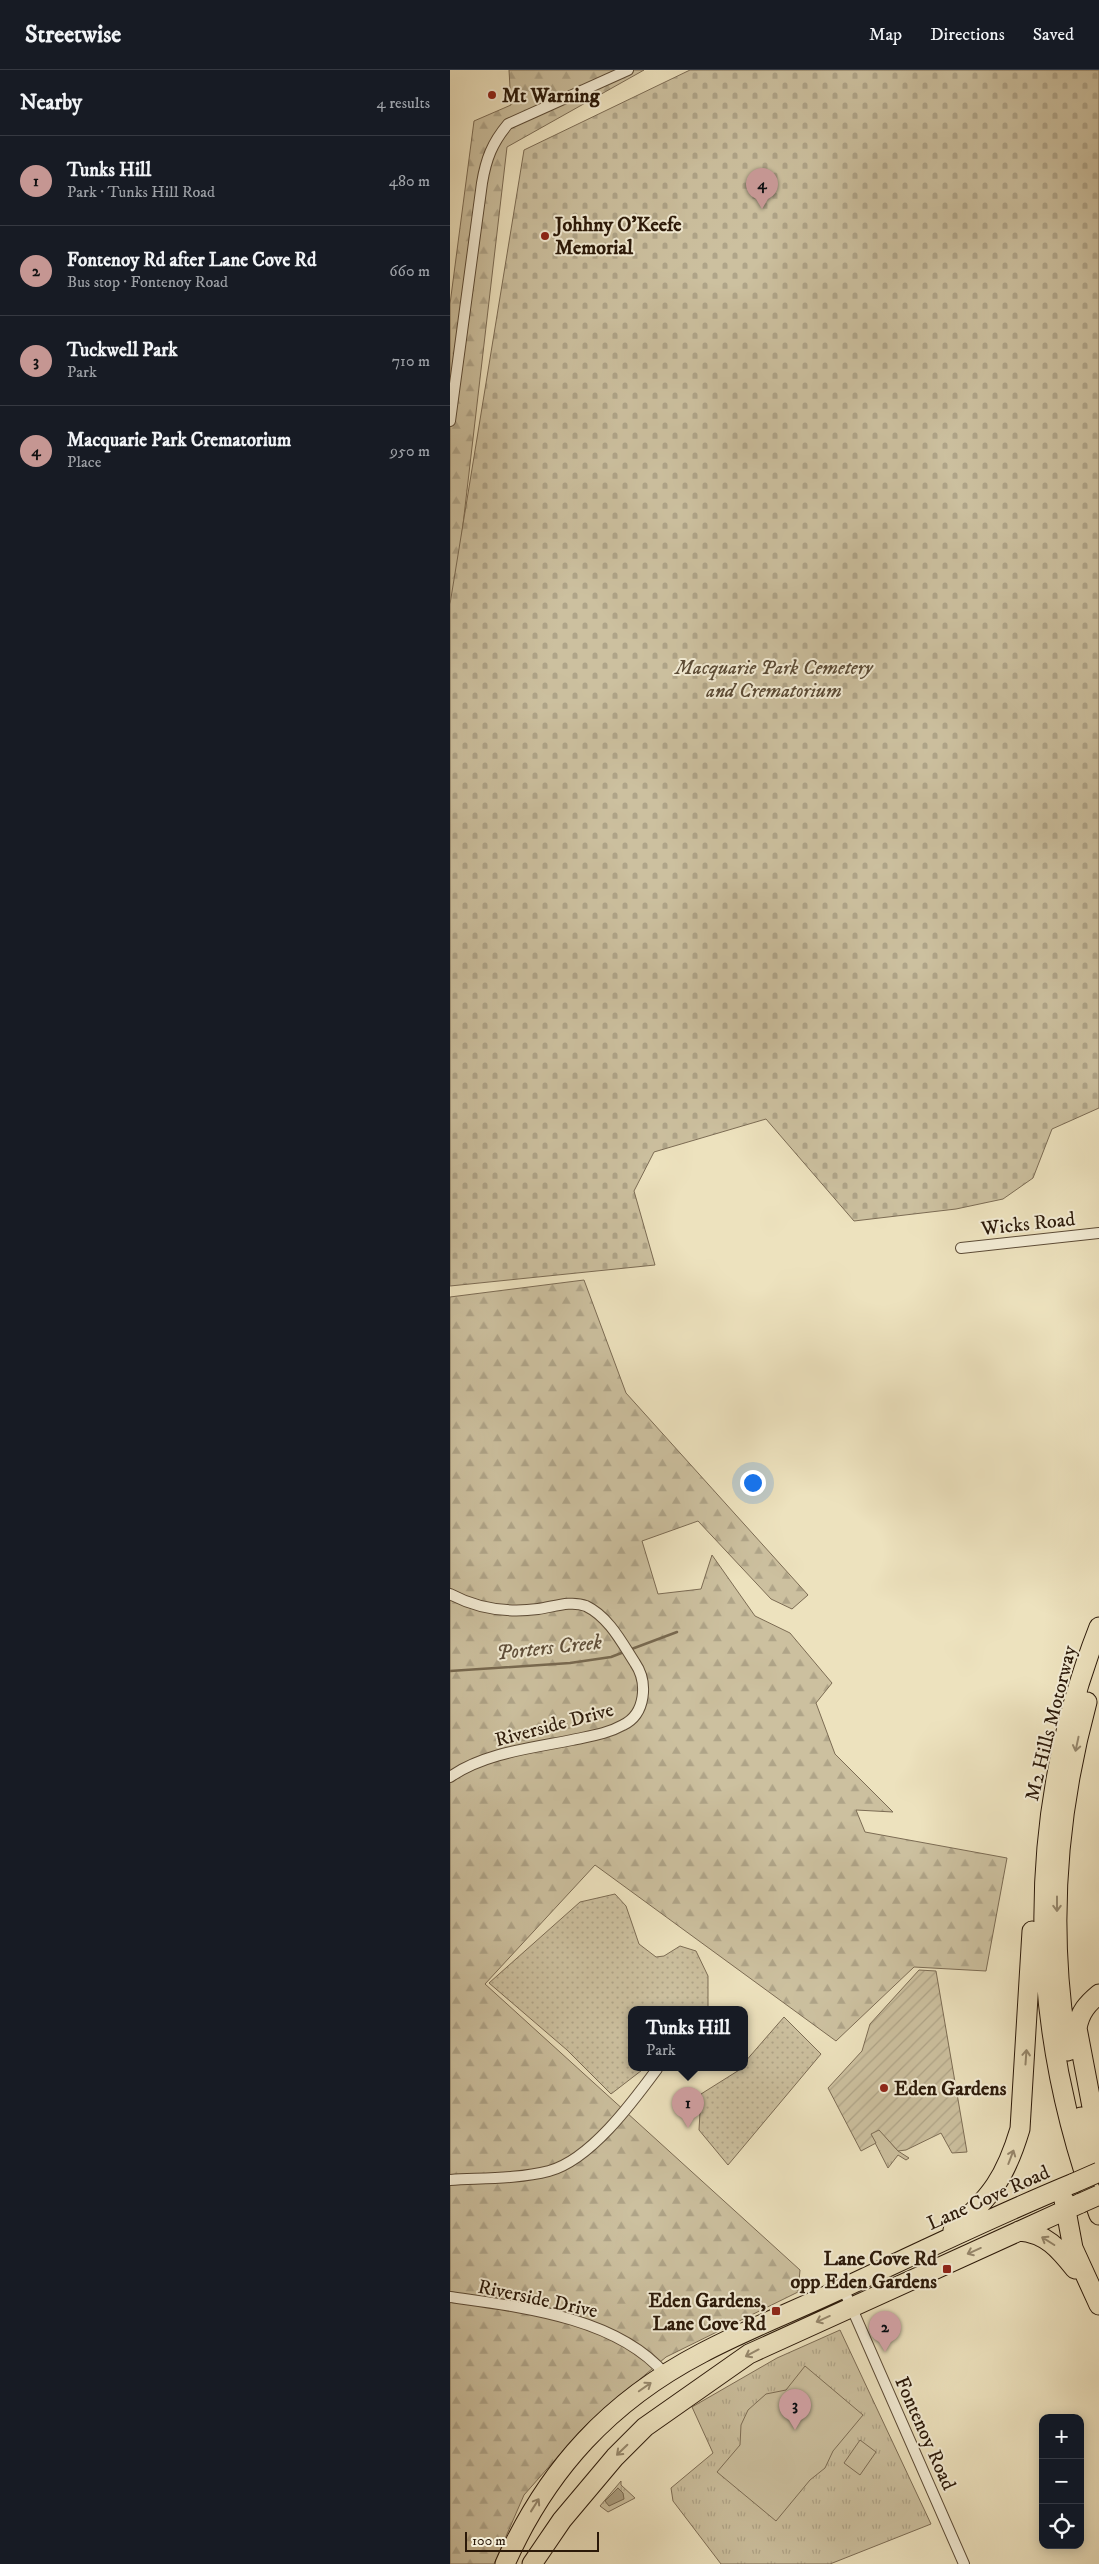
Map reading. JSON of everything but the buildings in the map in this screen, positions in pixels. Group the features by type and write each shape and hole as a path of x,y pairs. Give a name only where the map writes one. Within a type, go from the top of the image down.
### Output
{"highway":[{"name":"M2 Hills Motorway","path":"1099,1627 1069,1723 1048,1823 1043,1879 1043,1941 1049,2016 1073,2136 1099,2214"},
{"name":"M2 Hills Motorway","path":"1099,1663 1084,1716 1067,1793 1057,1888 1059,1986 1065,2034 1075,2095 1099,2171"},
{"path":"935,2245 968,2218 1001,2180 1012,2157 1020,2129 1036,1844 1048,1823"},
{"path":"1099,1994 1087,2004 1080,2016 1078,2028 1099,2144"},
{"name":"Lane Cove Road","path":"505,2564 534,2506 558,2471 586,2438 620,2405 665,2374 703,2352 1099,2171"},
{"path":"1068,2185 1074,2206 1071,2240 1095,2298"},
{"path":"532,2564 562,2520 615,2457 645,2428 748,2354 1099,2195"},
{"path":"1019,2231 1035,2234 1056,2246 1095,2298"},
{"path":"665,2374 682,2400"}],"street":[{"path":"450,422 482,183 486,157 492,145 508,124 628,70"},
{"name":"Wicks Road","path":"961,1248 1099,1233"},
{"name":"Riverside Drive","path":"450,1594 478,1606 498,1610 526,1610 574,1604 584,1605 602,1617 626,1647 641,1671 642,1700 639,1710 624,1725 600,1734 524,1749 470,1765 450,1777"},
{"path":"450,2180 534,2174 551,2171 576,2159 590,2148 654,2071"},
{"name":"Fontenoy Road","path":"843,2288 964,2564"},
{"name":"Riverside Drive","path":"450,2297 531,2311 599,2328 648,2356 665,2374"}],"green space":[{"path":"509,70 644,70 507,147 450,636 450,304 474,121 511,105"},
{"name":"Macquarie Park Cemetery and Crematorium","path":"690,70 1099,70 1099,1108 1052,1129 1033,1178 1003,1199 956,1209 854,1221 766,1119 654,1152 634,1191 655,1265 450,1286 450,604 524,150"},
{"path":"584,1280 626,1393 808,1595 792,1609 771,1599 698,1521 642,1541 658,1594 701,1589 712,1555 755,1616 790,1633 832,1683 816,1703 835,1754 893,1812 856,1810 865,1832 1007,1858 986,1971 914,1967 836,2041 595,1865 485,1984 800,2270 798,2292 666,2357 584,2427 524,2495 494,2564 450,2564 450,1297"},
{"path":"615,1894 626,1906 639,1944 656,1957 664,1956 680,1946 696,1951 708,1976 708,2006 628,2006 628,2071 641,2071 611,2094 567,2050 489,1983 580,1902"},
{"path":"919,1970 936,1971 967,2152 952,2153 941,2133 906,2150 898,2151 879,2130 871,2134 876,2143 861,2151 828,2088 862,2051 870,2024"},
{"path":"784,2017 821,2054 728,2165 699,2130 701,2094 738,2071 748,2071 748,2058"},
{"path":"879,2129 898,2151 909,2158 906,2160 898,2155 888,2168 870,2133"},
{"path":"840,2330 931,2524 830,2564 721,2564 673,2501 671,2488 713,2453 692,2407 777,2358"},
{"path":"805,2366 863,2415 833,2451 825,2468 810,2480 776,2521 717,2472 740,2445 741,2425 748,2410 766,2394 786,2390"},
{"path":"860,2440 876,2452 860,2475 844,2463"},
{"path":"621,2481 621,2485 635,2498 608,2512 600,2506"}],"shaded area":[{"path":"618,2488 623,2493 624,2499 609,2506 605,2501"}],"waterway":[{"name":"Porters Creek","path":"629,1650 677,1632"},
{"name":"Porters Creek","path":"450,1671 570,1663 611,1657 624,1652"}],"place":[{"name":"Mt Warning","path":"492,95"},
{"name":"Macquarie Park Crematorium","path":"762,209"},
{"name":"Johhny O'Keefe Memorial","path":"545,236"},
{"name":"Eden Gardens","path":"884,2088"},
{"name":"Tunks Hill","path":"688,2128"},
{"name":"Lane Cove Rd opp Eden Gardens","path":"947,2269"},
{"name":"Eden Gardens, Lane Cove Rd","path":"776,2311"},
{"name":"Fontenoy Rd after Lane Cove Rd","path":"885,2352"},
{"name":"Tuckwell Park","path":"795,2430"}]}
